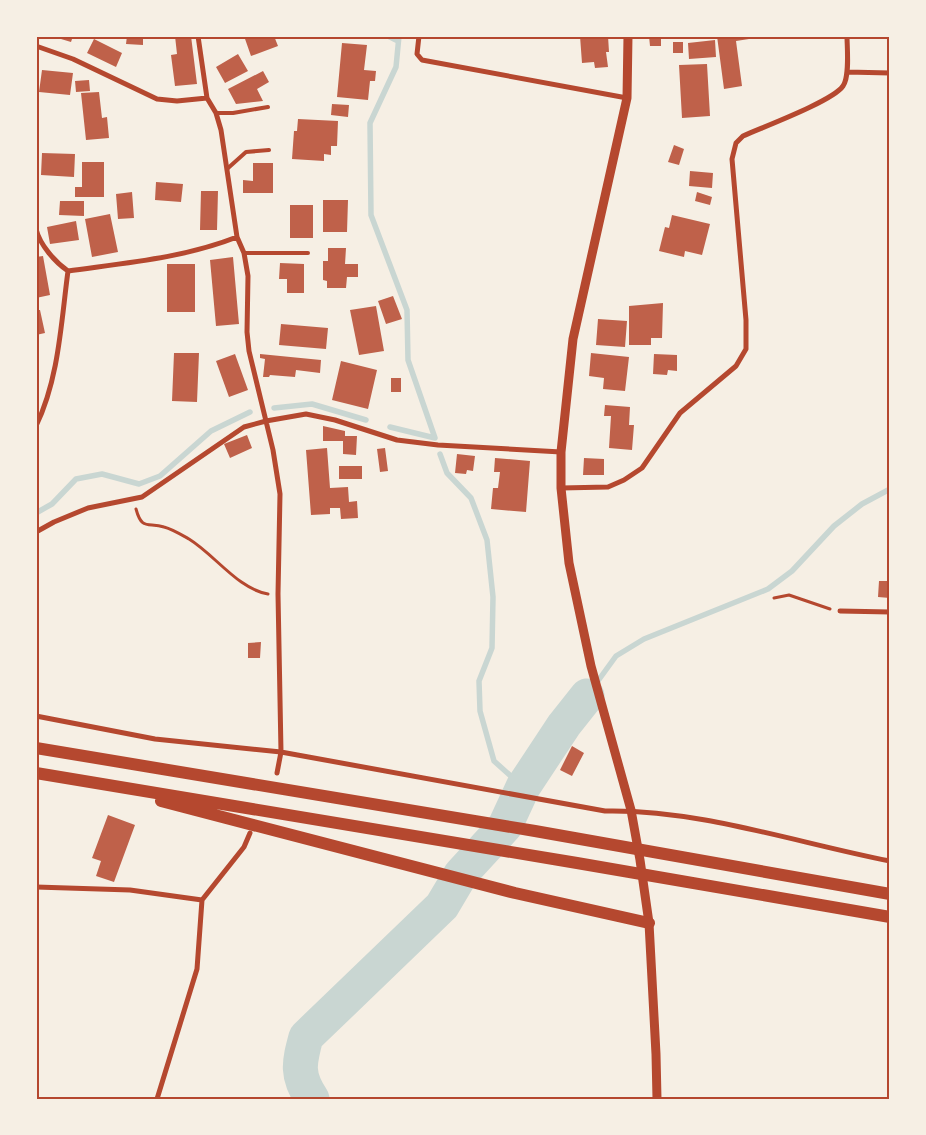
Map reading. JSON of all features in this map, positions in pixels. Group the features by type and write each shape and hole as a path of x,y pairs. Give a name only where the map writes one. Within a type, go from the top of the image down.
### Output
{"main road":[{"path":"36,748 535,831 890,894"},
{"path":"36,773 890,917"},
{"path":"60,777 324,842 516,893 649,923"}],"street":[{"path":"198,36 207,98 216,114 221,130 237,237 244,253 248,276 247,332 280,494 278,594 281,752 276,772"},
{"path":"419,36 417,54 422,60 627,98"},
{"path":"628,36 627,98 573,339 561,452 561,488 569,563 591,666 631,810 649,923 657,1099"},
{"path":"561,488 608,487 624,480 642,468 680,413 736,366 746,349 746,320 732,159 736,143 743,136 830,98 844,86 847,72 847,36"},
{"path":"36,46 73,59 157,99 207,98"},
{"path":"847,72 890,73"},
{"path":"36,229 57,263 68,271 144,261 218,245 237,237"},
{"path":"36,426 44,409 54,378 68,271"},
{"path":"36,532 54,522 88,508 142,497 164,484 209,450 244,427 306,414 335,420 397,440 438,445 561,452"},
{"path":"840,611 890,612"},
{"path":"36,716 155,740 281,752 605,811 631,810 696,818 890,861"},
{"path":"157,1099 197,968 202,900 244,846 250,833"},
{"path":"36,887 130,890 202,900"}],"lane":[{"path":"216,114 268,107"},
{"path":"227,169 246,152 269,150"},
{"path":"244,253 308,253"}],"path":[{"path":"133,499 139,520 147,526 164,527 188,539 210,553 235,578 266,594 278,594"},
{"path":"774,598 789,595 840,611"}],"building":[{"path":"51,36 73,36 71,42"},
{"path":"127,36 143,36 143,45 126,44"},
{"path":"175,36 191,36 197,84 175,86 171,55 177,54"},
{"path":"244,36 274,36 278,46 251,56"},
{"path":"580,36 608,36 609,52 606,52 608,67 595,68 594,62 582,63"},
{"path":"649,36 661,36 661,46 650,46"},
{"path":"717,36 749,36 749,39 736,41 742,86 724,89"},
{"path":"94,39 122,53 116,67 87,53"},
{"path":"715,40 716,57 689,59 688,43"},
{"path":"673,42 683,42 683,53 673,53"},
{"path":"342,43 367,45 364,70 376,71 375,81 370,81 368,100 337,97"},
{"path":"238,54 248,71 225,83 216,67"},
{"path":"707,64 710,116 682,118 679,65"},
{"path":"42,70 73,73 70,95 39,92"},
{"path":"263,71 269,82 257,89 263,101 236,104 228,89"},
{"path":"89,80 90,91 76,92 75,81"},
{"path":"99,92 102,118 107,117 109,138 86,140 81,93"},
{"path":"332,104 349,105 348,117 331,115"},
{"path":"298,119 338,121 337,146 331,146 331,155 324,154 324,161 292,159 294,131 297,131"},
{"path":"674,145 684,149 679,165 668,162"},
{"path":"42,153 75,154 74,177 41,175"},
{"path":"82,162 104,162 104,197 75,197 75,187 82,187"},
{"path":"253,163 273,163 273,193 243,193 243,180 253,181"},
{"path":"690,171 713,173 712,188 689,186"},
{"path":"156,182 183,184 181,202 155,200"},
{"path":"201,191 218,191 217,230 200,230"},
{"path":"132,192 134,218 118,219 116,194"},
{"path":"697,192 712,197 710,205 695,201"},
{"path":"323,200 348,200 347,232 323,232"},
{"path":"60,201 84,201 84,216 59,215"},
{"path":"290,205 313,205 313,238 290,238"},
{"path":"110,214 118,252 92,257 85,219"},
{"path":"672,215 710,224 702,255 685,251 684,257 659,251 665,227 669,228"},
{"path":"76,221 79,240 50,244 47,227"},
{"path":"328,248 346,248 345,264 358,264 358,277 347,277 346,288 327,288 327,281 323,280 323,261 328,261"},
{"path":"43,256 50,295 36,298 36,257"},
{"path":"233,257 239,324 216,326 210,260"},
{"path":"280,263 304,264 304,293 287,293 287,279 279,279"},
{"path":"167,264 195,264 195,312 167,312"},
{"path":"393,296 402,319 386,324 378,301"},
{"path":"663,303 662,338 651,338 651,345 629,345 629,306"},
{"path":"376,306 384,351 359,355 350,310"},
{"path":"36,310 40,310 45,333 36,335"},
{"path":"598,319 627,321 625,347 596,345"},
{"path":"281,324 328,328 326,349 279,345"},
{"path":"174,353 199,353 197,402 172,401"},
{"path":"591,353 629,357 625,391 603,389 604,378 589,376"},
{"path":"235,354 248,390 229,397 216,361"},
{"path":"260,354 321,360 320,373 296,370 295,377 270,375 269,377 263,377 265,359 260,358"},
{"path":"654,354 677,355 677,371 668,370 667,375 653,374"},
{"path":"341,361 377,370 368,409 332,400"},
{"path":"391,378 401,378 401,392 391,392"},
{"path":"605,405 630,407 629,425 634,425 632,450 609,448 611,416 604,416"},
{"path":"323,426 345,431 345,436 357,436 356,455 343,454 343,441 323,441"},
{"path":"247,435 252,448 230,458 224,444"},
{"path":"327,448 330,488 348,487 349,502 357,501 358,518 341,519 340,508 330,508 330,514 311,515 306,450"},
{"path":"385,448 388,471 380,472 377,449"},
{"path":"457,454 475,456 473,471 467,470 466,474 455,473"},
{"path":"495,458 530,461 526,512 491,509 493,488 498,488 500,472 494,472"},
{"path":"584,458 604,459 604,475 583,475"},
{"path":"339,466 362,466 362,479 339,479"},
{"path":"879,581 890,581 890,598 878,597"},
{"path":"261,642 260,658 248,658 248,643"},
{"path":"572,746 584,753 572,776 560,770"},
{"path":"108,815 135,825 114,882 96,876 101,861 92,858"}],"waterway":[{"path":"388,36 398,41"},
{"path":"399,36 396,67 370,123 371,215 407,310 408,360 435,438"},
{"path":"274,408 312,404 366,420"},
{"path":"36,513 52,504 76,479 102,474 139,484 160,476 211,431 250,412"},
{"path":"390,427 435,438"},
{"path":"440,454 447,473 471,498 487,540 493,597 492,648 479,681 480,711 494,761 523,787"},
{"path":"587,696 616,656 644,639 768,589 792,571 834,526 862,504 890,489"},
{"path":"312,1099 303,1083 300,1069 306,1037 442,906 461,874 505,826 523,787 564,725 587,696"}]}
